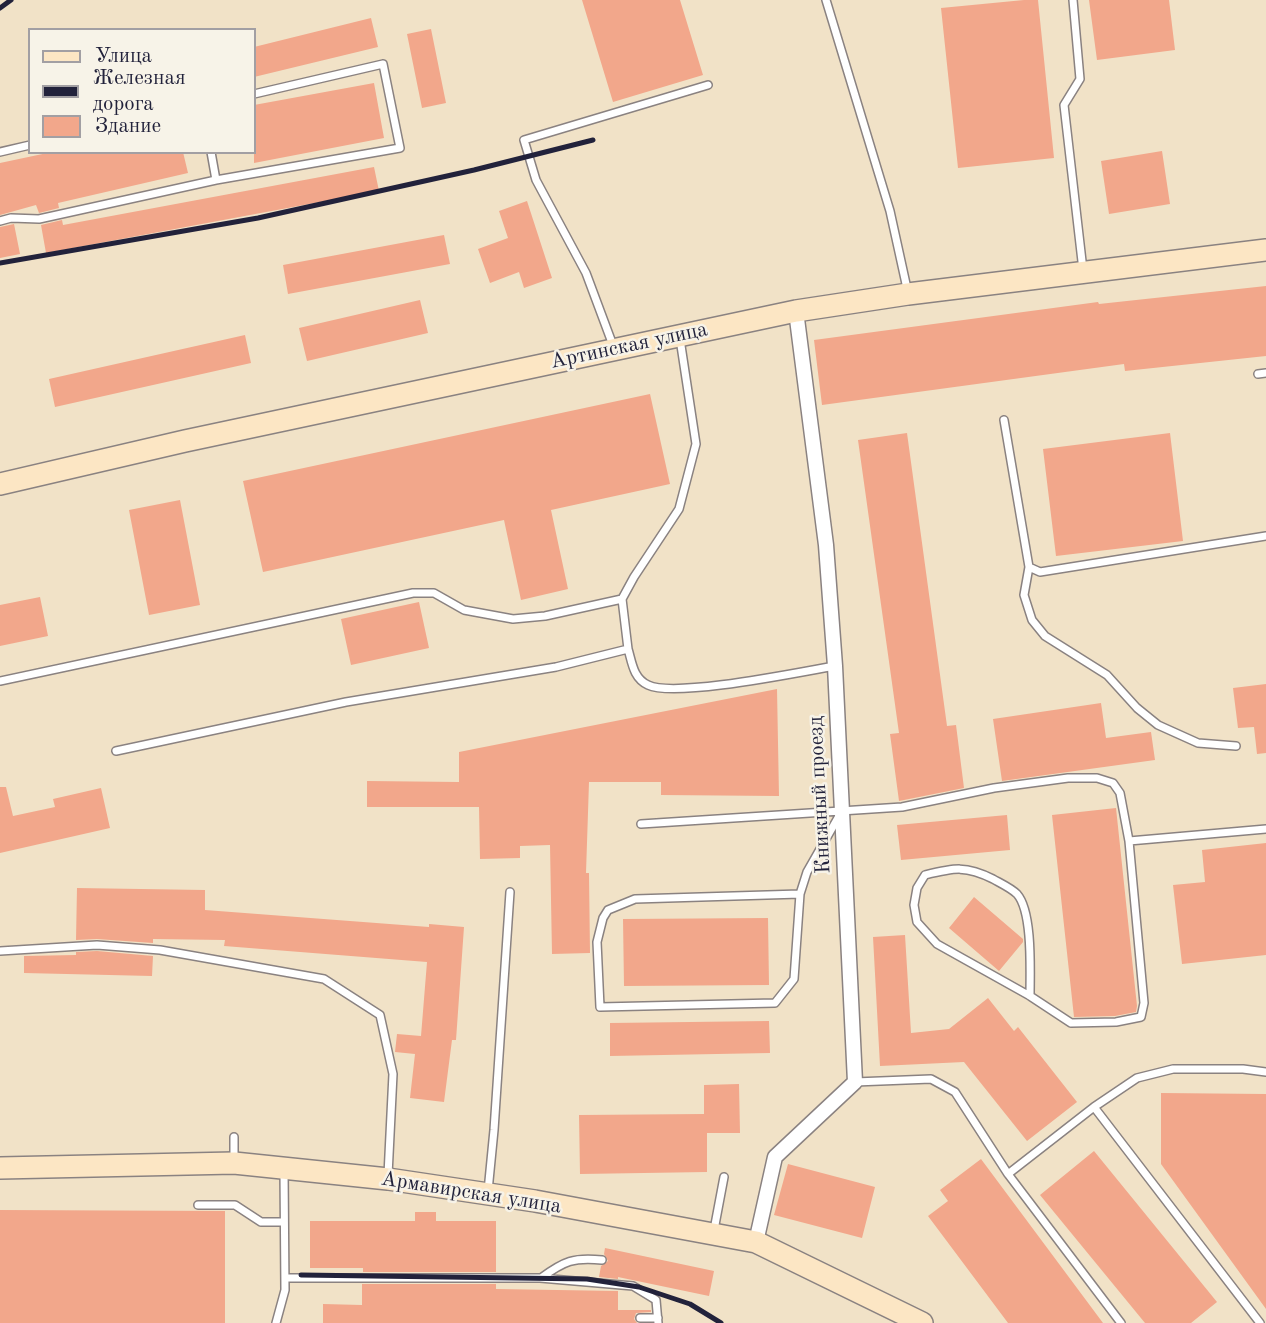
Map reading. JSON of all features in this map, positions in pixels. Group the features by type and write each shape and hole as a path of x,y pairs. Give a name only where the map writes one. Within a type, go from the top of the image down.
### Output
{"street":[{"name":"Артинская улица","path":"0,484 185,441 796,311 1083,271 1266,250"},
{"name":"Книжный проезд","path":"796,311 825,545 835,666 855,1082"},
{"path":"756,1242 775,1157 855,1082"},
{"name":"Армавирская улица","path":"0,1168 234,1163 388,1179 534,1201 756,1242 922,1323"}],"lane":[{"path":"826,0 890,211 908,294"},
{"path":"1073,0 1080,79 1064,105 1083,271"},
{"path":"0,220 38,219 216,180 400,148 383,64 256,94"},
{"path":"615,349 586,273 536,180 524,140 708,85"},
{"path":"0,152 28,145"},
{"path":"211,154 216,180"},
{"path":"679,335 696,444 680,509 622,599 634,673 648,685 678,689 735,683 835,666"},
{"path":"1004,420 1029,567 1024,595 1032,620 1045,636 1107,675 1137,708 1158,725 1198,743 1236,746"},
{"path":"1029,567 1040,572 1266,536"},
{"path":"0,681 413,593 434,593 464,610 513,619 545,616 622,599"},
{"path":"116,751 346,702 556,667 628,649"},
{"path":"641,824 902,807 1068,778 1097,778 1113,783 1120,793 1129,841 1144,1003 1141,1017 1116,1022 1071,1023 1030,996 937,944 917,922 914,905 917,888 925,876 961,868 972,869 1016,893 1024,907 1030,950 1030,996"},
{"path":"800,894 635,900 608,910 603,918 597,942 600,1007 775,1003 794,979 800,894 807,872 841,811"},
{"path":"1129,841 1266,829"},
{"path":"487,1195 510,892"},
{"path":"0,951 97,945 160,950 324,979 380,1015 393,1074 388,1179"},
{"path":"1007,1174 1094,1107 1138,1078 1173,1069 1243,1069 1266,1072"},
{"path":"855,1082 931,1079 955,1092 1007,1174 1121,1323"},
{"path":"1094,1107 1260,1323"},
{"path":"234,1137 234,1163"},
{"path":"276,1323 285,1290 285,1167"},
{"path":"713,1234 724,1177"},
{"path":"198,1205 235,1205 261,1222 284,1222"},
{"path":"540,1278 562,1263 581,1258 602,1260"},
{"path":"285,1278 540,1278 633,1286 656,1300 658,1320 640,1318"}],"building":[{"path":"582,0 680,0 703,75 613,102"},
{"path":"1038,0 1054,158 958,168 941,8"},
{"path":"1089,0 1169,0 1175,50 1097,60"},
{"path":"371,18 378,47 256,77 256,47"},
{"path":"431,29 446,103 422,108 407,34"},
{"path":"374,83 384,138 254,163 256,105"},
{"path":"1162,151 1170,204 1109,214 1101,161"},
{"path":"43,154 183,154 188,173 58,203 59,208 39,213 36,205 0,215 0,163"},
{"path":"374,167 379,191 46,253 41,225 62,220 63,225"},
{"path":"527,201 552,278 524,288 519,272 490,283 478,249 508,238 499,211"},
{"path":"14,224 20,254 0,258 0,227"},
{"path":"444,235 450,264 288,294 283,265"},
{"path":"1266,286 1266,356 1125,371 1124,364 822,405 814,340 1098,302"},
{"path":"420,300 428,333 307,361 299,328"},
{"path":"245,335 251,363 55,407 49,379"},
{"path":"650,394 670,484 551,510 568,589 521,600 504,520 263,572 243,481"},
{"path":"907,433 947,726 956,725 964,788 899,801 890,734 899,733 858,440"},
{"path":"1170,433 1183,541 1056,556 1043,449"},
{"path":"180,500 200,605 149,615 129,510"},
{"path":"40,597 48,636 0,646 0,605"},
{"path":"419,602 429,648 351,665 341,619"},
{"path":"1266,684 1266,753 1257,754 1254,727 1238,728 1233,688"},
{"path":"777,689 779,796 661,795 661,782 589,782 586,873 589,873 590,953 552,954 550,845 520,846 520,858 480,859 479,807 367,807 367,781 459,782 459,752"},
{"path":"1101,703 1106,738 1151,732 1155,760 1002,781 993,719"},
{"path":"0,787 6,787 13,816 55,807 53,799 101,788 110,828 0,853"},
{"path":"1116,808 1136,1012 1115,1016 1074,1017 1052,815"},
{"path":"1007,815 1010,850 901,860 897,825"},
{"path":"1266,843 1266,955 1182,964 1173,885 1205,882 1202,850"},
{"path":"77,888 205,890 205,910 429,927 429,924 464,927 456,1040 452,1040 444,1102 410,1098 415,1054 395,1052 397,1034 421,1036 427,962 224,946 225,940 153,939 153,943 76,940"},
{"path":"974,897 1023,939 999,971 949,928"},
{"path":"768,918 769,985 624,986 623,919"},
{"path":"905,935 911,1033 949,1029 988,998 1014,1031 1018,1027 1077,1102 1027,1141 964,1062 880,1066 873,937"},
{"path":"76,952 153,956 152,976 24,973 24,956 76,955"},
{"path":"769,1021 770,1053 610,1056 610,1023"},
{"path":"739,1084 740,1133 707,1133 707,1172 580,1174 579,1115 704,1114 704,1085"},
{"path":"1161,1093 1266,1094 1266,1309 1161,1164"},
{"path":"1094,1151 1217,1302 1191,1323 1145,1323 1040,1195"},
{"path":"981,1159 1103,1323 1008,1323 928,1216 948,1201 940,1190"},
{"path":"788,1164 875,1187 862,1238 774,1215"},
{"path":"0,1210 225,1211 225,1323 0,1323"},
{"path":"415,1212 436,1212 436,1221 496,1221 496,1272 363,1272 363,1268 310,1268 310,1221 415,1221"},
{"path":"605,1248 714,1271 709,1296 618,1277 599,1277 601,1266 608,1261 604,1254"},
{"path":"362,1284 496,1284 496,1289 618,1291 618,1310 651,1312 636,1313 634,1319 637,1323 323,1323 323,1304 362,1305"}],"railway":[{"path":"0,8 11,0"},
{"path":"0,263 258,218 474,170 593,140"},
{"path":"301,1275 587,1279 639,1287 690,1304 721,1323"}]}
